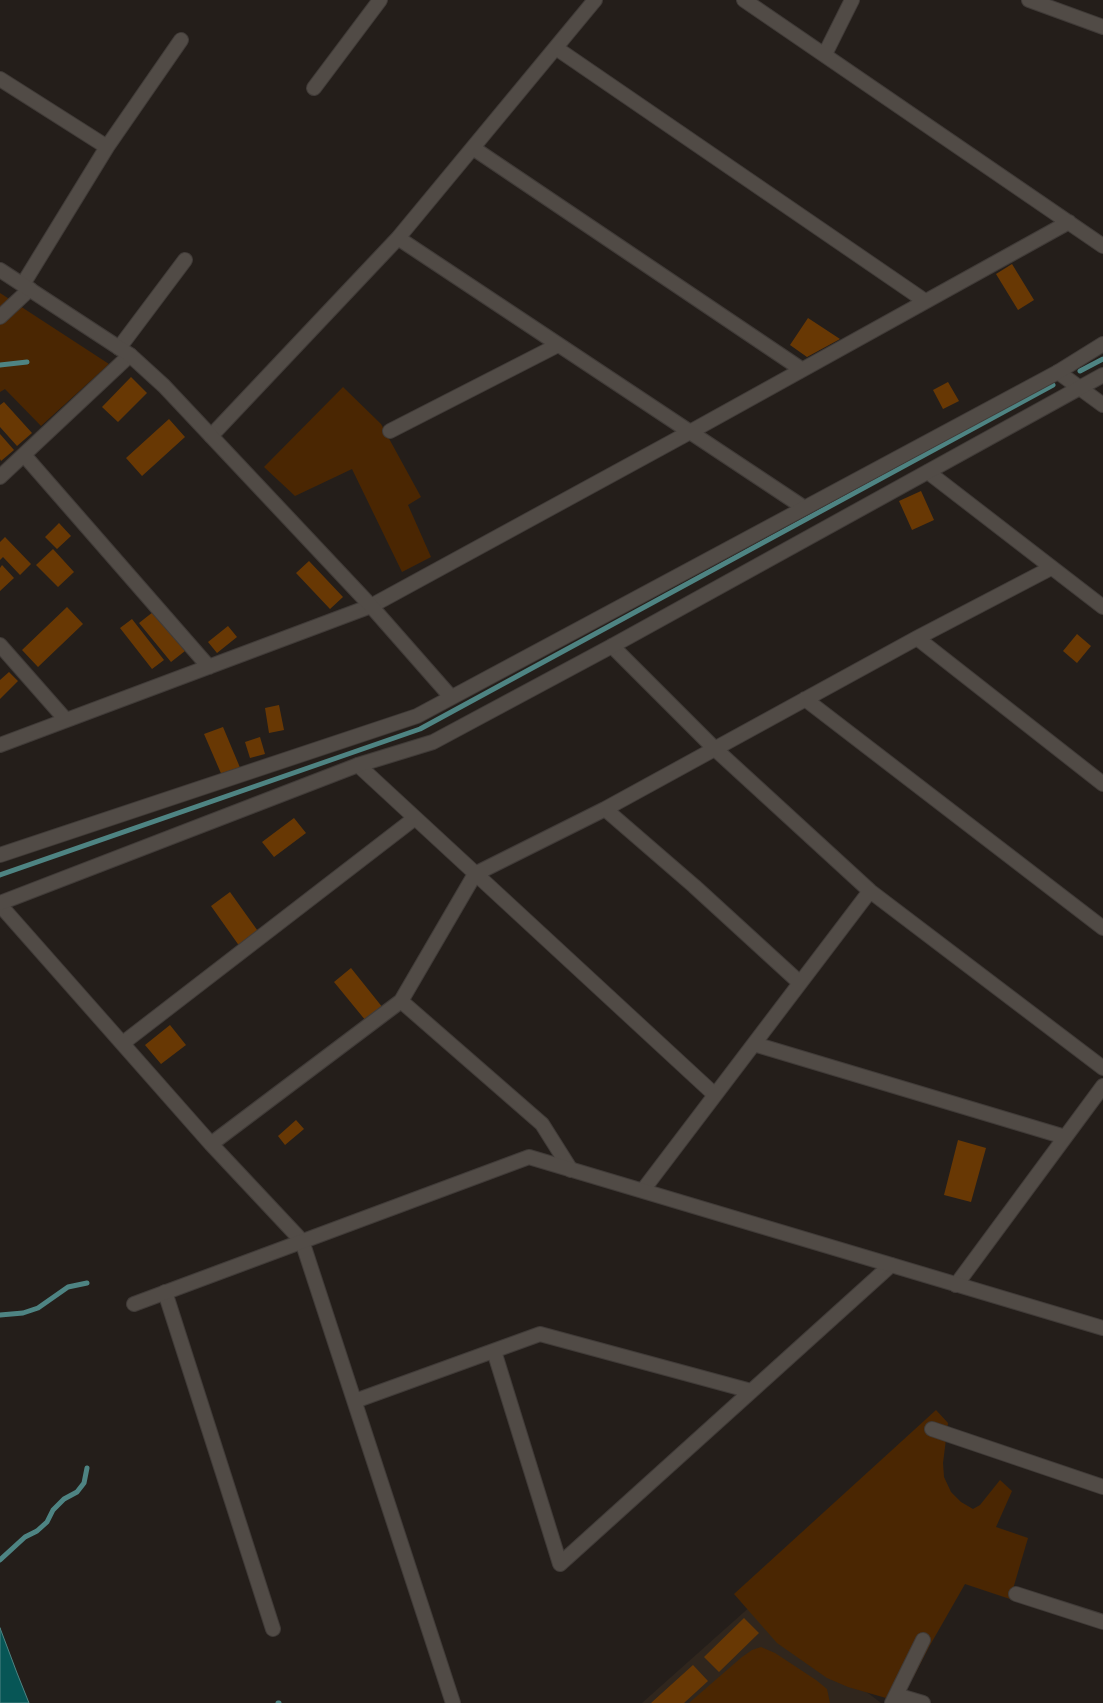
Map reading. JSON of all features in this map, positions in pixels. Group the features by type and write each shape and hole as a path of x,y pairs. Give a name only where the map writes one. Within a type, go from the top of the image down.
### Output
{"street":[{"path":"314,88 380,0"},
{"path":"211,436 398,238 595,0"},
{"path":"744,0 1102,243"},
{"path":"825,54 852,0"},
{"path":"1029,0 1103,27"},
{"path":"0,317 27,287 106,147 181,40"},
{"path":"556,48 925,302"},
{"path":"0,79 106,147"},
{"path":"473,148 801,369"},
{"path":"0,745 371,606 1069,222"},
{"path":"398,238 803,507"},
{"path":"0,477 24,455 124,352 185,260"},
{"path":"0,270 124,352 164,386 371,606 451,697"},
{"path":"0,855 417,716 803,507 1058,372 1103,344"},
{"path":"390,431 558,345"},
{"path":"1058,372 1103,405"},
{"path":"453,1703 302,1241 211,1144 0,904 358,765 433,742 612,646 1103,375"},
{"path":"24,455 209,667"},
{"path":"928,472 1103,607"},
{"path":"211,1144 401,1001 475,874 605,809 917,638 1051,568"},
{"path":"917,638 1103,784"},
{"path":"0,645 66,720"},
{"path":"612,646 714,748 870,891 1103,1068"},
{"path":"805,699 1103,928"},
{"path":"358,765 715,1095"},
{"path":"605,809 694,886 800,983"},
{"path":"123,1043 415,818"},
{"path":"643,1190 870,891"},
{"path":"401,1001 542,1124 571,1170"},
{"path":"754,1044 1065,1137"},
{"path":"956,1285 1103,1086"},
{"path":"134,1304 529,1157 1103,1328"},
{"path":"494,1351 560,1564 891,1265"},
{"path":"165,1292 273,1629"},
{"path":"355,1401 540,1334 751,1391"},
{"path":"932,1429 1103,1487"},
{"path":"1016,1594 1103,1622"},
{"path":"923,1640 894,1699 923,1703"}],"shaded area":[{"path":"0,293 109,364 41,426 5,389 0,392"},
{"path":"343,387 381,424 421,497 408,505 431,557 402,572 352,469 295,496 264,467"},
{"path":"936,1410 948,1423 943,1463 944,1477 951,1492 961,1502 973,1509 980,1505 1000,1480 1012,1491 996,1527 1028,1538 1010,1599 965,1584 913,1678 899,1675 886,1698 848,1687 827,1678 777,1643 734,1594"},
{"path":"752,1605 881,1703 642,1703"},
{"path":"761,1647 775,1653 816,1680 827,1689 830,1703 689,1703 742,1657 752,1650"}],"water":[{"path":"0,1628 17,1673 29,1703 0,1703"}],"building":[{"path":"1012,264 1034,300 1018,310 996,274"},
{"path":"808,318 840,339 807,357 790,345"},
{"path":"131,377 147,393 118,422 102,407"},
{"path":"948,382 959,401 943,409 933,390"},
{"path":"4,402 32,433 17,446 0,427 0,405"},
{"path":"169,419 185,437 142,476 126,458"},
{"path":"0,434 14,450 1,461 0,459"},
{"path":"921,491 934,520 912,530 899,501"},
{"path":"59,523 71,536 57,549 45,537"},
{"path":"5,537 31,564 20,575 3,557 0,560 0,542"},
{"path":"53,549 74,572 58,587 36,565"},
{"path":"309,561 343,597 330,609 296,573"},
{"path":"2,565 14,578 0,591 0,568"},
{"path":"67,607 83,624 38,667 22,650"},
{"path":"153,612 185,651 171,662 139,623"},
{"path":"132,619 164,660 152,669 120,628"},
{"path":"228,626 237,637 217,653 208,642"},
{"path":"1077,634 1091,646 1077,663 1063,651"},
{"path":"9,672 18,681 0,699 0,680"},
{"path":"279,705 284,730 269,733 265,708"},
{"path":"223,727 241,770 223,778 204,734"},
{"path":"260,737 265,754 250,758 245,742"},
{"path":"294,818 306,833 274,857 262,842"},
{"path":"230,892 260,934 240,947 211,906"},
{"path":"351,968 383,1008 366,1021 334,982"},
{"path":"170,1025 186,1045 161,1064 145,1045"},
{"path":"296,1120 304,1129 285,1145 278,1136"},
{"path":"958,1140 986,1148 971,1202 944,1195"},
{"path":"744,1618 759,1633 719,1672 704,1657"},
{"path":"693,1665 708,1681 684,1703 651,1703"}],"waterway":[{"path":"1080,371 1103,359"},
{"path":"0,365 27,362"},
{"path":"0,875 420,729 1053,385"},
{"path":"0,1315 23,1313 38,1308 68,1287 87,1283"},
{"path":"0,1560 25,1537 37,1531 47,1522 53,1510 64,1499 77,1492 84,1483 87,1468"}]}
